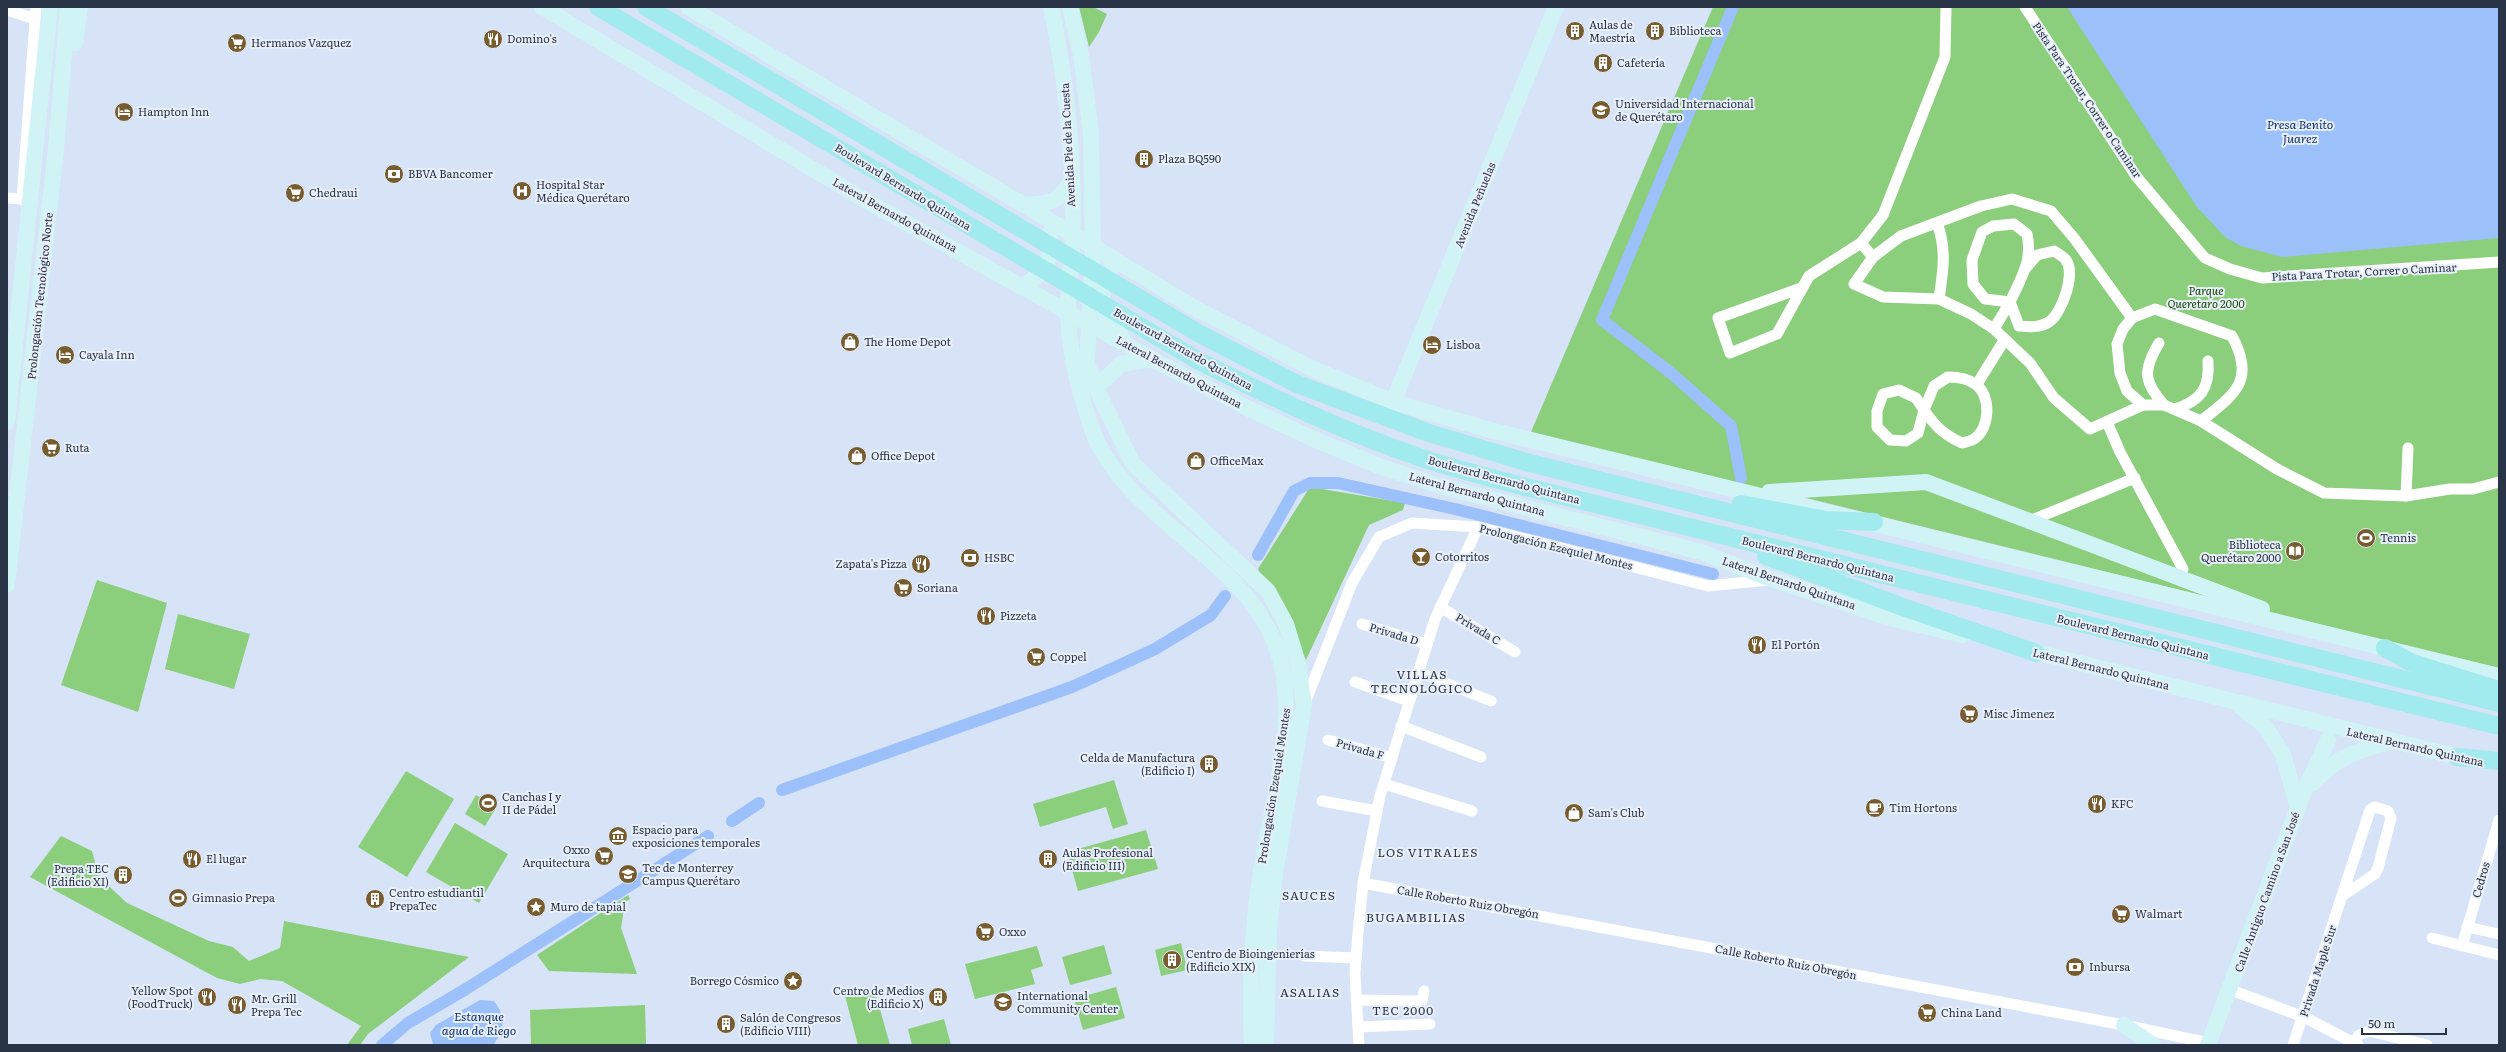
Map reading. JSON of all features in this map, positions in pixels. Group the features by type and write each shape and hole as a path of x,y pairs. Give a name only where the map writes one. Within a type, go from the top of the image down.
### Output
{"main road":[{"name":"Boulevard Bernardo Quintana","path":"598,7 1199,361 1263,393 1354,433 1419,457 1510,483 1688,526 1744,544 2499,726"},
{"name":"Boulevard Bernardo Quintana","path":"646,7 1122,286 1200,334 1297,384 1429,433 1526,462 1643,492 1748,502 2329,662 2499,703"},
{"path":"1748,502 1826,520 1874,522"},
{"path":"1744,544 1900,606 2036,653"},
{"path":"2386,648 2410,662 2499,690"},
{"path":"2457,757 2499,761"}],"street":[{"path":"7,198 26,203 36,7"},
{"name":"Prolongación Tecnológico Norte","path":"7,422 26,203 50,7"},
{"name":"Prolongación Tecnológico Norte","path":"7,585 11,517 56,149 68,7"},
{"path":"56,149 80,7"},
{"name":"Lateral Bernardo Quintana","path":"542,7 863,199 1128,344 1152,359 1260,414 1316,440 1379,466 1440,486 1701,552 1774,580 1890,618 2499,767"},
{"path":"688,7 1024,204 1073,236 1192,306 1309,367 1393,402 1724,500"},
{"name":"Avenida Pie de la Cuesta","path":"1051,7 1061,56 1068,107 1072,179 1073,236 1068,311"},
{"name":"Avenida Pie de la Cuesta","path":"1070,7 1081,55 1091,134 1093,248 1088,322"},
{"name":"Avenida Peñuelas","path":"1393,402 1556,7"},
{"path":"1801,288 1718,318 1730,353 1777,334 1801,288 1809,276 1861,244 1883,215 1945,57 1946,7"},
{"name":"Pista Para Trotar, Correr o Caminar","path":"2025,7 2136,176 2206,258 2230,269 2262,278 2499,262"},
{"path":"7,10 35,19"},
{"path":"1024,204 1043,204 1056,199 1065,192 1072,179"},
{"path":"2132,318 2074,238 2051,211 2012,199 1981,206 1901,236 1873,257 1854,284 1883,297 1939,299 1972,314 1994,329 2030,363 2054,398 2090,429 2143,405 2169,407 2186,405 2203,393 2209,374 2208,361"},
{"path":"1021,286 1035,280 1042,273 1049,256 1050,231 1046,218"},
{"path":"1937,223 1943,240 1945,262 1939,299"},
{"path":"1994,329 2010,302 2025,269 2030,249 2027,234 2014,224 1993,226 1982,232 1972,260 1973,284 1985,299 2010,302"},
{"path":"1861,244 1873,257"},
{"path":"2010,302 2019,326 2034,327 2050,321 2064,300 2070,279 2066,260 2054,251 2037,255 2025,269"},
{"path":"1119,263 1111,269 1106,277 1103,293 1104,314 1128,344"},
{"path":"2143,405 2127,391 2120,373 2117,344 2123,329 2132,318 2155,309 2232,336 2241,354 2243,375 2230,400 2201,421"},
{"name":"Prolongación Ezequiel Montes","path":"1068,311 1081,362 1093,431 1106,458 1127,486 1236,584 1255,605 1270,634 1282,668 1288,704 1283,747 1261,873 1252,950 1252,1045"},
{"name":"Prolongación Ezequiel Montes","path":"1088,322 1081,362 1096,388 1133,464 1268,591 1286,624 1298,663 1304,705"},
{"path":"1977,384 2005,339"},
{"path":"2159,343 2149,360 2146,376 2154,394 2169,407 2201,421 2277,469 2324,493 2406,496 2450,489 2473,489 2499,482"},
{"path":"1096,388 1121,364 1152,359"},
{"path":"1977,384 1964,378 1948,377 1934,386 1924,410 1918,432 1906,441 1890,440 1878,427 1877,411 1883,394 1899,390 1916,398 1924,410 1933,423 1944,435 1962,443 1974,439 1984,426 1988,410 1984,394 1977,384"},
{"path":"2107,422 2183,569"},
{"path":"2406,496 2408,448"},
{"path":"2027,522 2135,478"},
{"path":"1748,502 1922,481 2027,522 2339,637"},
{"path":"1874,522 2499,676"},
{"name":"Prolongación Ezequiel Montes","path":"1266,1045 1269,929 1275,873 1304,705 1352,583 1379,537 1412,523 1478,527 1708,586 1774,580"},
{"path":"1359,1045 1356,1000 1356,958 1363,883 1377,811 1401,726 1440,607 1478,527"},
{"name":"Privada C","path":"1440,607 1515,652"},
{"name":"Privada D","path":"1362,624 1427,644"},
{"path":"1418,672 1491,701"},
{"path":"1355,682 1409,701"},
{"path":"2237,703 2265,726 2283,754 2301,801"},
{"path":"1401,726 1481,757"},
{"name":"Privada F","path":"1328,740 1392,758"},
{"name":"Calle Antiguo Camino a San José","path":"2208,1044 2231,990 2301,801 2328,740"},
{"path":"2301,801 2326,768 2354,751 2392,742"},
{"path":"1384,784 1472,812"},
{"path":"1322,801 1377,811"},
{"name":"Privada Maple Sur","path":"2292,1045 2304,1017 2342,896 2370,810 2375,807 2388,811 2391,818 2375,874 2342,896"},
{"name":"Cedros","path":"2462,946 2497,834 2499,820"},
{"name":"Calle Roberto Ruiz Obregón","path":"1363,883 2124,1025 2208,1044"},
{"path":"2467,927 2499,934"},
{"path":"2432,938 2499,955"},
{"path":"1304,956 1356,958"},
{"path":"2231,990 2304,1017 2356,1044 2360,1035 2369,1031 2427,1045"},
{"path":"1356,1000 1422,1001 1424,991"},
{"path":"1358,1027 1430,1024"},
{"path":"2124,1025 2153,1045"}],"green space":[{"path":"1079,7 1093,7 1107,14 1099,32 1089,47"},
{"name":"Parque Queretaro 2000","path":"1713,7 2499,7 2499,675 2341,636 2278,614 1782,492 1754,493 1528,439"},
{"path":"1310,487 1405,503 1403,510 1369,525 1306,660 1258,569"},
{"path":"97,580 167,603 138,712 61,685"},
{"path":"178,614 250,634 234,689 165,669"},
{"path":"406,771 454,799 407,877 358,847"},
{"path":"1114,780 1128,824 1113,829 1106,807 1040,827 1033,804"},
{"path":"476,795 496,808 485,826 465,814"},
{"path":"455,823 508,854 479,903 426,872"},
{"path":"1146,830 1158,869 1078,891 1067,852"},
{"path":"61,836 92,851 99,877 127,903 209,941 233,947 249,961 280,948 284,921 469,957 368,1034 360,1045 347,1045 361,1026 282,981 260,979 240,984 217,978 30,877"},
{"path":"628,895 630,899 625,902 621,928 637,974 549,971 537,955"},
{"path":"1181,943 1187,970 1161,976 1155,950"},
{"path":"1104,945 1112,974 1070,985 1062,957"},
{"path":"1037,946 1043,966 1031,970 1035,984 975,999 965,964"},
{"path":"1116,987 1125,1018 1083,1030 1074,999"},
{"path":"874,988 890,1045 858,1045 845,996"},
{"path":"645,1005 646,1045 531,1045 530,1010"},
{"path":"944,1019 951,1045 912,1045 908,1029"}],"water":[{"name":"Presa Benito Juarez","path":"2067,7 2499,7 2499,238 2282,257 2241,246 2225,237 2197,207"},
{"name":"Estanque agua de Riego","path":"480,1000 494,1001 501,1012 502,1028 493,1045 433,1044 430,1033 436,1025"}],"waterway":[{"path":"1733,7 1602,320 1671,373 1731,426 1741,478"},
{"path":"1258,555 1294,491 1310,483 1338,483 1455,509 1713,574"},
{"path":"782,790 1072,687 1155,649 1211,615 1225,596"},
{"path":"732,821 759,803"},
{"path":"382,1045 408,1023 466,989 708,836"}],"place":[{"name":"Aulas de Maestría","path":"1575,31"},
{"name":"Biblioteca","path":"1655,31"},
{"name":"Domino's","path":"493,39"},
{"name":"Hermanos Vazquez","path":"237,43"},
{"name":"Cafetería","path":"1603,63"},
{"name":"Universidad Internacional de Querétaro","path":"1601,110"},
{"name":"Hampton Inn","path":"124,112"},
{"name":"Plaza BQ590","path":"1144,159"},
{"name":"BBVA Bancomer","path":"394,174"},
{"name":"Hospital Star Médica Querétaro","path":"522,191"},
{"name":"Chedraui","path":"295,193"},
{"name":"The Home Depot","path":"850,342"},
{"name":"Lisboa","path":"1432,345"},
{"name":"Cayala Inn","path":"65,355"},
{"name":"Ruta","path":"51,448"},
{"name":"Office Depot","path":"857,456"},
{"name":"OfficeMax","path":"1196,461"},
{"name":"Tennis","path":"2366,538"},
{"name":"Biblioteca Querétaro 2000","path":"2295,551"},
{"name":"Cotorritos","path":"1421,557"},
{"name":"HSBC","path":"970,558"},
{"name":"Zapata's Pizza","path":"921,564"},
{"name":"Soriana","path":"903,588"},
{"name":"Pizzeta","path":"986,616"},
{"name":"El Portón","path":"1757,645"},
{"name":"Coppel","path":"1036,657"},
{"name":"Misc Jimenez","path":"1969,714"},
{"name":"Celda de Manufactura (Edificio I)","path":"1209,764"},
{"name":"Canchas I y II de Pádel","path":"488,803"},
{"name":"KFC","path":"2097,804"},
{"name":"Tim Hortons","path":"1875,808"},
{"name":"Sam's Club","path":"1574,813"},
{"name":"Espacio para exposiciones temporales","path":"618,836"},
{"name":"Oxxo Arquitectura","path":"604,856"},
{"name":"El lugar","path":"192,859"},
{"name":"Aulas Profesional (Edificio III)","path":"1048,859"},
{"name":"Tec de Monterrey Campus Querétaro","path":"628,874"},
{"name":"Prepa TEC (Edificio XI)","path":"123,875"},
{"name":"Gimnasio Prepa","path":"178,898"},
{"name":"Centro estudiantil PrepaTec","path":"375,899"},
{"name":"Muro de tapial","path":"536,907"},
{"name":"Walmart","path":"2121,914"},
{"name":"Oxxo","path":"985,932"},
{"name":"Centro de Bioingenierías (Edificio XIX)","path":"1172,960"},
{"name":"Inbursa","path":"2075,967"},
{"name":"Borrego Cósmico","path":"793,981"},
{"name":"Yellow Spot (FoodTruck)","path":"207,997"},
{"name":"Centro de Medios (Edificio X)","path":"938,997"},
{"name":"International Community Center","path":"1003,1002"},
{"name":"Mr. Grill Prepa Tec","path":"237,1005"},
{"name":"China Land","path":"1927,1013"},
{"name":"Salón de Congresos (Edificio VIII)","path":"726,1024"}],"district":[{"name":"VILLAS TECNOLÓGICO","path":"1422,682"},
{"name":"LOS VITRALES","path":"1428,853"},
{"name":"SAUCES","path":"1309,896"},
{"name":"BUGAMBILIAS","path":"1416,918"},
{"name":"ASALIAS","path":"1310,993"},
{"name":"TEC 2000","path":"1403,1011"}]}
